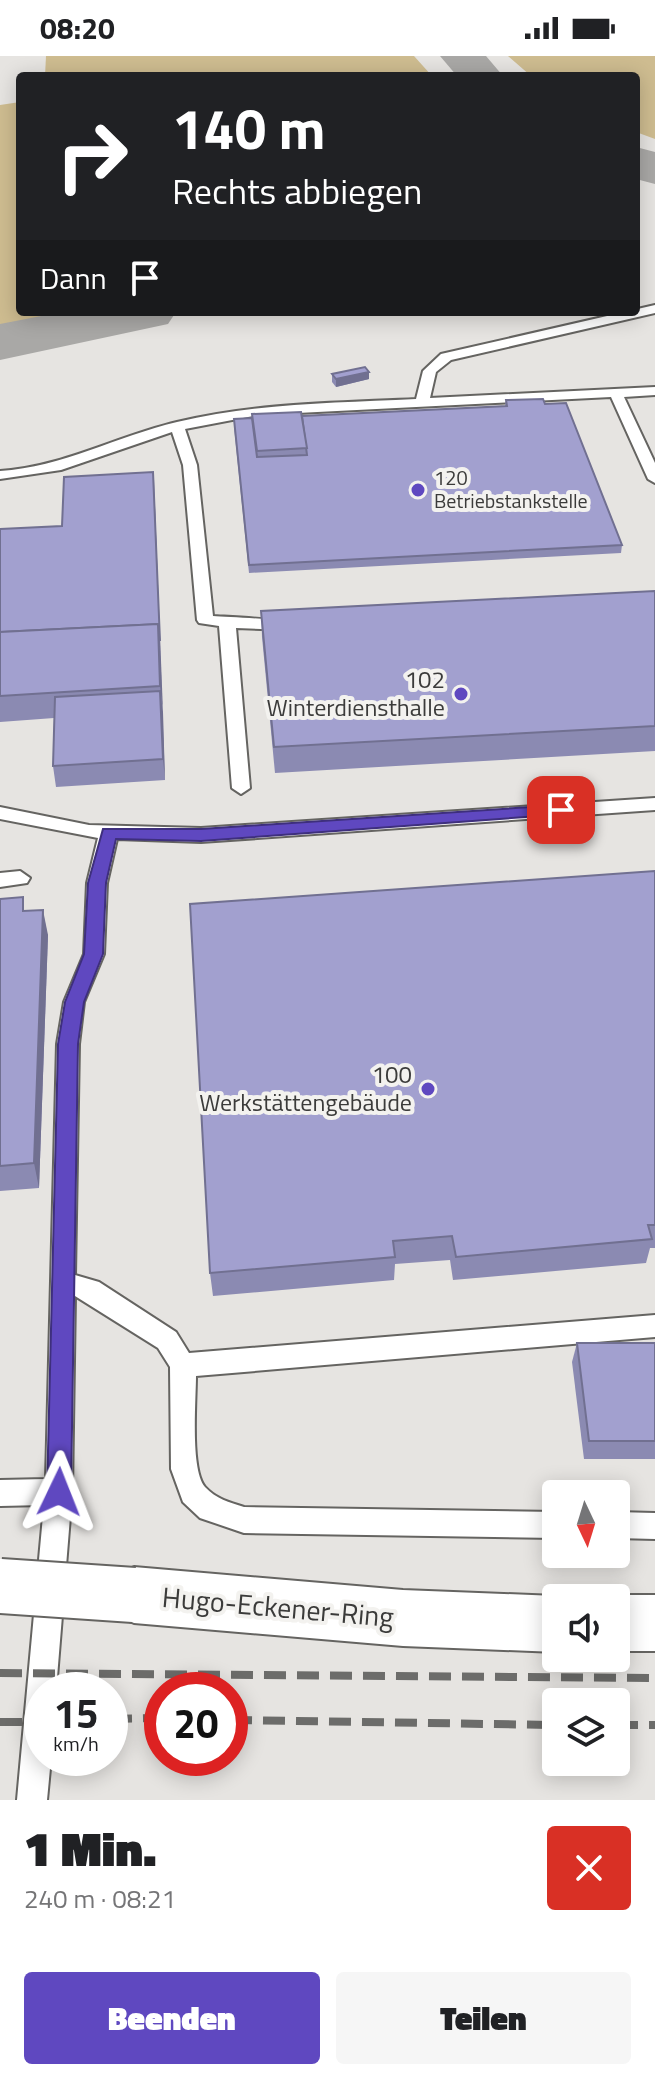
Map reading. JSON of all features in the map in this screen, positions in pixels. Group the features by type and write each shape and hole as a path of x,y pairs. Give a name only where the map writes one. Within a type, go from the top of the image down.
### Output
{"street":[{"name":"Hugo-Eckener-Ring","path":"0,1586 403,1618 542,1623"},
{"path":"630,1623 655,1623"}],"lane":[{"path":"422,402 430,371 446,357 625,316"},
{"path":"0,475 58,468 177,426 258,411 655,391"},
{"path":"616,393 655,479"},
{"path":"177,426 190,465 205,620 262,626 310,624"},
{"path":"227,623 241,788"},
{"path":"0,813 59,827 109,833 201,835 655,804"},
{"path":"32,1800 59,1492 68,1044 74,1002 94,954 97,883 109,833"},
{"path":"65,1282 90,1290 167,1340 183,1365 184,1469 192,1493 210,1509 244,1520 542,1525"},
{"path":"183,1365 655,1326"},
{"path":"0,1493 59,1492"},
{"path":"630,1525 655,1526"}],"shaded area":[{"path":"46,56 414,56 428,72 45,72"},
{"path":"508,56 655,56 655,139 640,133 640,72 526,72"},
{"path":"16,103 16,316 70,316 0,330 0,105"}],"building":[{"path":"365,367 369,372 336,379 332,374"},
{"name":"120 Betriebstankstelle","path":"543,399 545,404 566,403 622,545 249,565 234,419 252,418 257,457 307,455 302,416 507,406 506,400"},
{"path":"301,412 307,448 257,451 252,414"},
{"path":"153,472 160,641 158,624 0,632 0,529 62,526 64,477"},
{"name":"102 Winterdiensthalle","path":"655,591 655,726 274,747 261,611"},
{"path":"158,624 160,686 0,696 0,632"},
{"path":"160,691 163,759 53,766 55,697"},
{"name":"100 Werkstättengebäude","path":"655,871 655,1225 648,1225 652,1239 456,1257 452,1236 393,1241 395,1257 210,1273 190,904"},
{"path":"23,897 23,911 43,910 34,1163 0,1166 0,899"},
{"path":"577,1343 655,1343 655,1441 589,1441"}],"taxiway":[{"path":"462,56 477,72"},
{"path":"640,163 655,169"},
{"path":"0,342 128,316"}],"railway":[{"path":"0,1673 655,1678"},
{"path":"128,1719 144,1718"},
{"path":"248,1720 542,1725"},
{"path":"0,1722 24,1722"},
{"path":"630,1725 655,1725"}],"place":[{"name":"120 Betriebstankstelle","path":"418,490"},
{"name":"102 Winterdiensthalle","path":"461,694"},
{"name":"100 Werkstättengebäude","path":"428,1089"}],"route":[{"path":"59,1492 68,1044 74,1002 94,954 97,883 109,833 201,835 561,810"}]}
